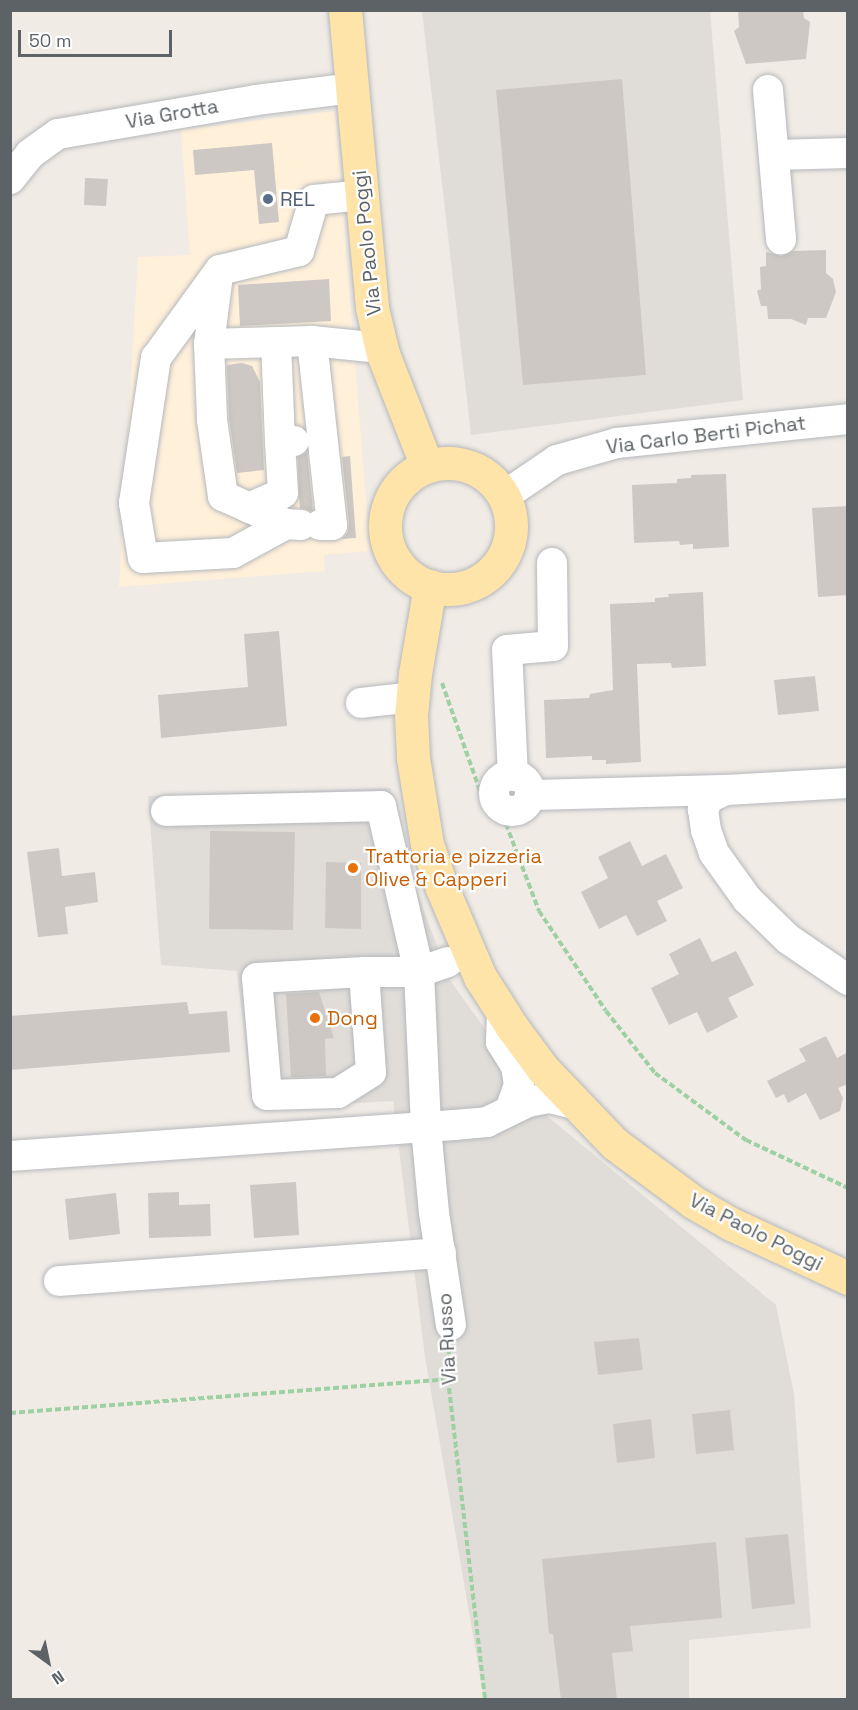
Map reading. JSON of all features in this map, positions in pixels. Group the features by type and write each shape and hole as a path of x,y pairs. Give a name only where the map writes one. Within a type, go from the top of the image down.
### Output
{"main road":[{"name":"Via Paolo Poggi","path":"345,10 372,308 381,348 427,466"},
{"path":"456,463 471,467 496,484 504,496 511,516 510,537 503,557 489,574 471,585 450,589 430,586 405,572 392,555 386,534 387,513 394,493 414,473 427,466 456,463"},
{"name":"Via Paolo Poggi","path":"430,586 414,686 413,758 428,844 462,939 502,1012 543,1069 615,1144 693,1202 731,1224 848,1278"}],"street":[{"name":"Via Grotta","path":"10,179 30,154 58,134 256,100 352,88"},
{"path":"768,90 781,238"},
{"path":"774,154 848,153"},
{"path":"302,525 233,553 143,558 134,503 156,358 219,272 299,251 314,200 362,195"},
{"path":"219,272 209,344 212,420 223,496 249,508 302,525 332,525 303,440 276,342"},
{"path":"209,344 312,341 381,348"},
{"path":"249,508 283,493 303,440 312,341"},
{"name":"Via Carlo Berti Pichat","path":"504,496 557,460 616,443 848,419"},
{"path":"552,563 553,646 507,650 521,785 726,790 848,783"},
{"path":"361,703 414,686"},
{"path":"726,790 709,798 703,809 706,830 714,853 747,899 788,939 848,980"},
{"name":"Via Russo","path":"166,811 381,807 419,972 426,1128 434,1213 451,1325"},
{"path":"364,972 371,1072 338,1093 267,1095 257,978 364,972 419,972 448,962"},
{"path":"502,1012 501,1042 516,1066 519,1085 510,1110"},
{"path":"10,1156 426,1128 487,1122 528,1102 549,1098 575,1104"},
{"path":"59,1281 441,1253"}],"path":[{"path":"414,686 440,678 486,808 494,818 506,824 539,911 606,1011 655,1073 746,1140 848,1188"},
{"name":"Via Russo","path":"451,1325 448,1379 485,1700"},
{"path":"10,1413 448,1379"}],"shaded area":[{"path":"422,11 710,11 743,400 471,435"},
{"path":"335,111 370,551 324,555 325,571 119,587 138,257 190,255 181,130"},
{"path":"390,788 412,880 450,980 547,1116 776,1305 794,1394 811,1628 689,1640 689,1699 484,1699 425,1357 393,1101 253,1109 237,971 161,965 148,796"}],"building":[{"path":"738,10 803,10 804,18 810,22 806,59 746,64 734,31 739,27"},
{"path":"622,79 646,375 523,385 496,90"},
{"path":"272,143 279,222 259,224 254,170 195,175 193,150"},
{"path":"85,178 108,179 106,206 84,205"},
{"path":"826,250 826,273 833,279 836,292 826,318 808,318 806,325 791,319 768,319 767,306 761,306 757,291 761,289 760,267 766,266 766,252 782,256 792,251"},
{"path":"329,279 331,321 240,326 238,285"},
{"path":"242,363 252,366 260,382 264,470 237,473 229,418 227,365"},
{"path":"307,452 313,510 311,511 300,508 299,498 298,457"},
{"path":"350,456 356,538 342,539 348,532 349,523 342,457"},
{"path":"726,474 729,547 693,549 693,544 680,545 679,541 634,543 632,485 677,483 677,479 691,478 691,475"},
{"path":"848,506 848,595 818,597 812,508"},
{"path":"703,592 706,666 672,668 671,663 637,664 641,762 606,764 606,760 592,760 592,756 546,758 544,700 589,698 590,694 613,690 610,604 655,602 655,598 669,597 668,594"},
{"path":"279,631 287,726 161,738 158,695 248,687 244,634"},
{"path":"815,676 819,711 778,715 774,680"},
{"path":"210,831 295,832 293,930 209,929"},
{"path":"630,841 642,866 666,854 683,888 657,901 667,921 637,936 626,915 599,929 581,892 608,878 598,857"},
{"path":"59,848 62,876 95,872 98,902 65,907 68,934 38,937 27,852"},
{"path":"326,862 361,863 361,929 325,928"},
{"path":"700,938 712,962 736,951 754,985 728,998 738,1017 707,1033 697,1012 669,1025 651,988 679,974 669,954"},
{"path":"319,992 334,1038 325,1039 326,1076 291,1077 286,994"},
{"path":"187,1002 189,1014 227,1011 230,1052 10,1070 10,1016"},
{"path":"826,1036 837,1058 848,1052 848,1084 838,1088 843,1098 840,1111 820,1120 806,1093 788,1103 784,1094 776,1098 767,1081 806,1061 799,1049"},
{"path":"296,1182 299,1235 254,1238 250,1185"},
{"path":"179,1192 179,1205 210,1204 211,1236 149,1238 148,1193"},
{"path":"116,1193 120,1234 69,1240 65,1199"},
{"path":"639,1338 643,1370 598,1375 594,1342"},
{"path":"730,1410 734,1450 696,1454 692,1414"},
{"path":"651,1419 655,1458 617,1463 613,1424"},
{"path":"788,1534 795,1604 752,1609 745,1538"},
{"path":"716,1542 722,1618 630,1626 633,1651 612,1653 617,1700 561,1700 553,1634 549,1634 542,1559"}],"place":[{"name":"REL","path":"268,199"},
{"name":"Trattoria e pizzeria Olive & Capperi","path":"353,868"},
{"name":"Dong","path":"315,1018"}]}
